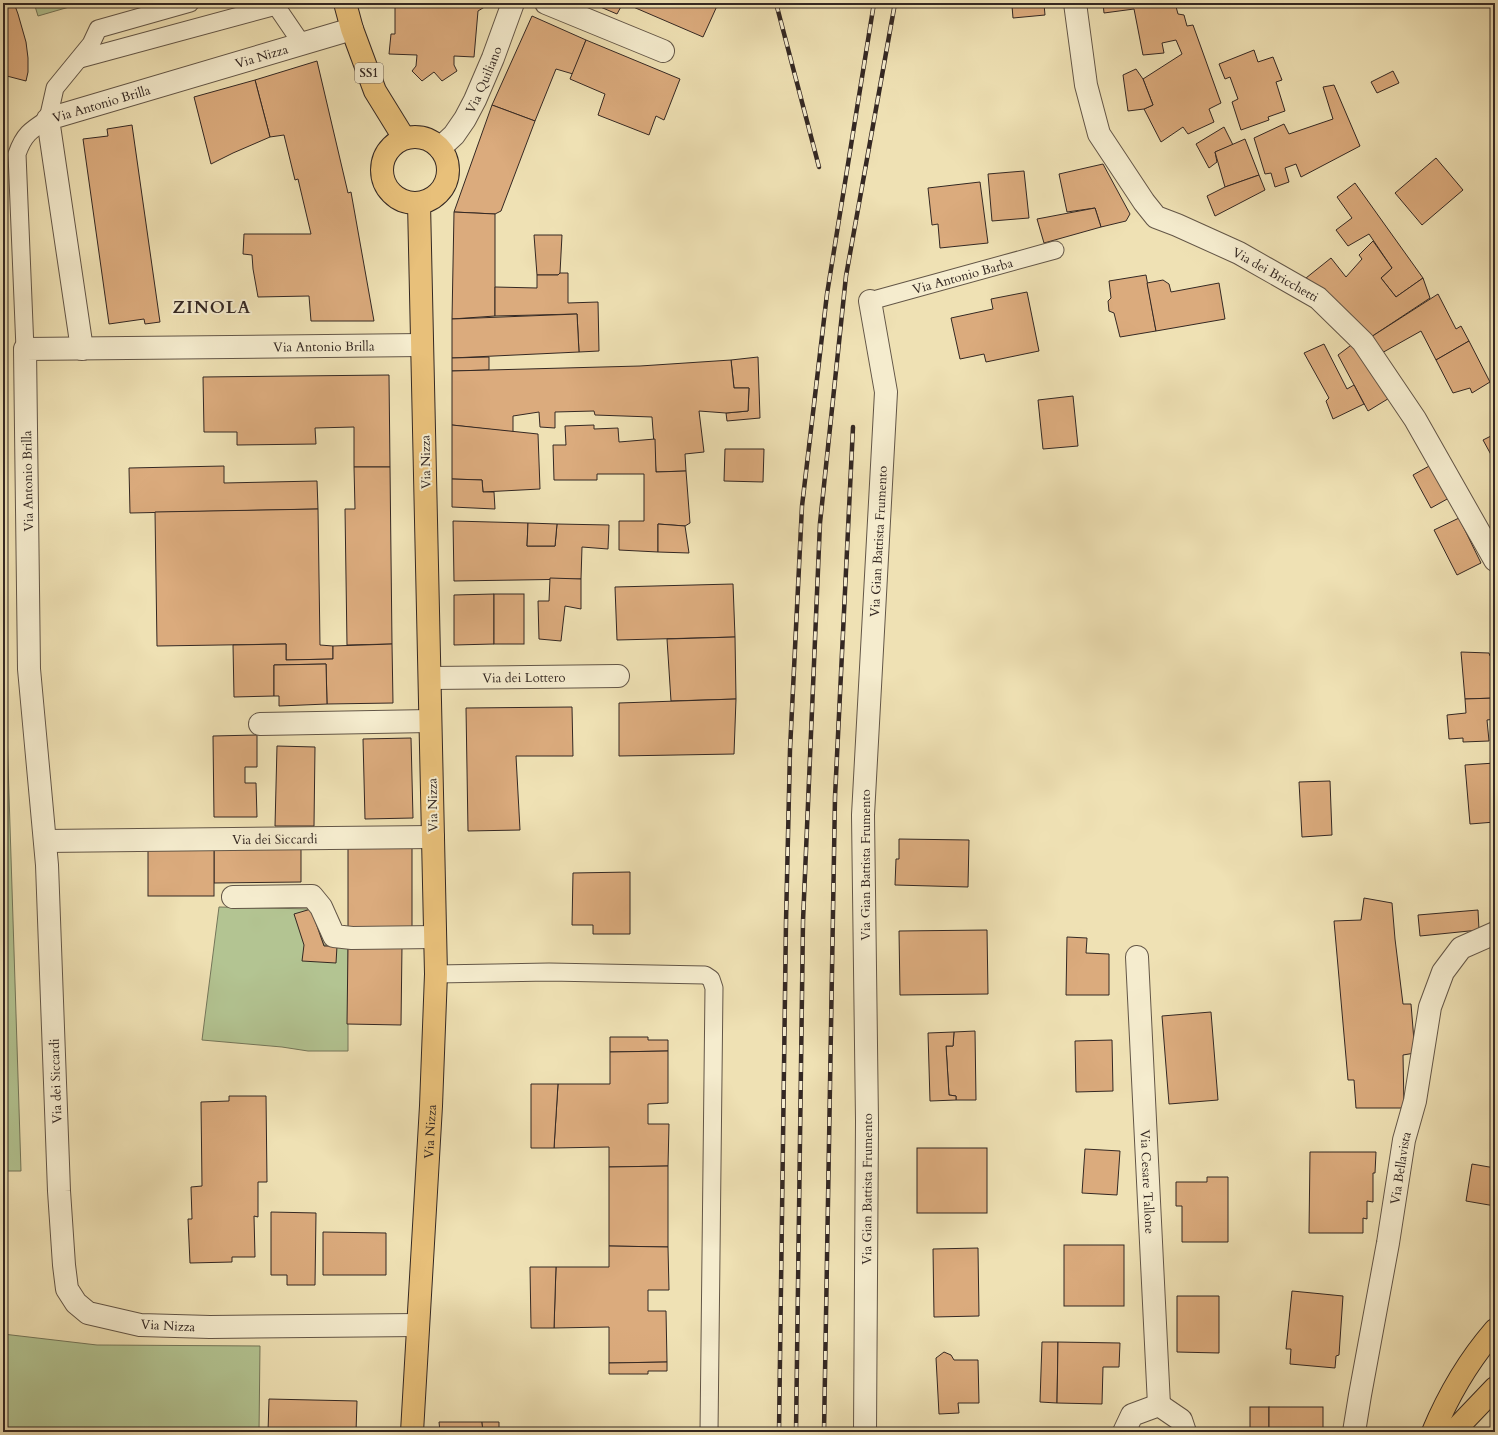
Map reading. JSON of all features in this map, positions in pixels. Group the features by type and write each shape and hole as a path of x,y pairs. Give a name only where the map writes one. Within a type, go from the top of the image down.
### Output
{"main road":[{"name":"SS1","path":"345,3 352,29 375,91 404,138"},
{"path":"416,137 430,140 440,148 446,158 448,170 446,182 440,192 431,200 419,203 408,203 398,199 390,192 384,183 381,172 382,162 387,152 394,144 404,138 416,137"},
{"name":"Via Nizza","path":"412,1432 430,1114 436,974 419,203"},
{"path":"1433,1432 1442,1409 1463,1373 1495,1330"},
{"path":"1453,1432 1495,1388"}],"street":[{"name":"Via Quiliano","path":"440,148 458,129 475,100 493,58 513,3"},
{"path":"546,3 663,51"},
{"name":"Via dei Bricchetti","path":"1075,3 1086,85 1100,134 1144,202 1156,217 1177,225 1238,254 1318,298 1363,342 1415,419 1495,560"},
{"name":"Via Nizza","path":"170,83 352,29"},
{"name":"Via Antonio Brilla","path":"82,349 55,117 170,83"},
{"name":"Via Gian Battista Frumento","path":"865,1432 867,1121 863,815 886,392 870,300"},
{"name":"Via Antonio Brilla","path":"29,670 25,349 422,345"},
{"name":"Via dei Siccardi","path":"29,670 47,865 59,1191 64,1265 67,1289 76,1303 88,1313"},
{"name":"Via dei Lottero","path":"430,678 618,676"},
{"path":"260,724 430,721"},
{"name":"Via dei Siccardi","path":"45,841 433,837"},
{"path":"233,898 312,896 321,907 334,936 352,938 435,937"},
{"name":"Via Bellavista","path":"1354,1432 1388,1243 1404,1140 1415,1101 1430,1008 1443,972 1461,948 1495,933"},
{"name":"Via Cesare Tallone","path":"1137,957 1159,1406"},
{"name":"Via Nizza","path":"88,1313 140,1324 210,1327 418,1325"},
{"path":"1124,1432 1132,1415 1159,1406 1181,1420 1185,1432"}],"lane":[{"path":"25,349 17,154 22,140 34,128 55,117 55,88 91,44 98,29 190,3"},
{"path":"80,59 275,5 302,44"},
{"name":"Via Antonio Barba","path":"870,300 1055,250"},
{"path":"436,974 549,972 706,975 712,979 714,988 709,1432"}],"green space":[{"path":"34,3 83,3 38,16"},
{"path":"3,700 6,700 21,1171 3,1171"},
{"path":"219,907 311,909 324,945 348,946 348,1051 308,1051 282,1047 202,1040"},
{"path":"3,1334 97,1345 260,1346 259,1432 3,1432"}],"building":[{"path":"3,3 14,3 18,14 26,42 28,58 28,72 26,81 3,75"},
{"path":"393,3 491,3 478,11 474,57 454,56 454,65 457,71 442,81 434,72 422,81 412,71 416,66 417,55 389,54 391,34 395,34 395,5"},
{"path":"591,3 623,3 617,14"},
{"path":"624,3 708,3 717,6 703,37"},
{"path":"1011,3 1049,3 1049,4 1012,6"},
{"path":"1103,3 1175,3 1178,14 1184,15 1187,26 1193,25 1221,103 1209,109 1214,122 1188,134 1183,127 1161,142 1144,109 1153,105 1143,79 1182,54 1176,40 1162,43 1164,53 1143,55 1134,9 1104,13"},
{"path":"1044,4 1045,15 1013,18 1012,6"},
{"path":"532,16 586,40 573,74 556,69 535,121 492,105"},
{"path":"586,40 680,79 664,120 656,116 649,135 598,115 605,94 570,79"},
{"path":"1254,50 1258,62 1273,57 1282,80 1276,82 1285,111 1268,117 1269,120 1241,130 1232,102 1238,99 1230,77 1225,79 1219,64"},
{"path":"317,61 348,193 351,192 374,321 311,321 309,296 258,297 252,255 243,254 244,234 311,234 298,179 295,180 284,135 270,137 255,80"},
{"path":"1136,69 1143,79 1153,105 1144,109 1128,111 1123,75"},
{"path":"1393,71 1399,83 1377,93 1371,82"},
{"path":"255,80 270,137 211,164 194,97"},
{"path":"1334,85 1360,146 1301,177 1296,164 1285,168 1289,182 1275,187 1271,173 1265,174 1254,138 1284,124 1289,134 1333,119 1323,87"},
{"path":"492,105 535,121 501,211 495,214 454,212"},
{"path":"132,125 160,322 145,324 144,319 109,324 83,139 108,136 107,129"},
{"path":"1224,127 1233,145 1215,152 1217,162 1209,168 1196,144"},
{"path":"1245,139 1259,175 1225,187 1215,152"},
{"path":"1436,158 1463,190 1422,225 1395,193"},
{"path":"1103,164 1130,214 1126,221 1101,227 1095,208 1067,212 1059,174"},
{"path":"1024,171 1029,218 992,221 988,174"},
{"path":"1259,175 1265,190 1215,216 1207,196 1225,187"},
{"path":"980,182 988,243 940,248 938,224 932,225 928,188"},
{"path":"1355,183 1423,278 1396,297 1381,278 1392,268 1369,234 1348,246 1336,230 1352,218 1337,197"},
{"path":"1095,208 1101,227 1044,243 1037,219"},
{"path":"454,212 495,214 495,316 452,319"},
{"path":"534,235 562,235 560,273 558,275 537,275"},
{"path":"1373,241 1392,268 1381,278 1396,297 1423,278 1430,298 1371,337 1331,295 1306,278 1331,258 1346,277 1362,259 1359,255"},
{"path":"560,273 568,273 568,303 598,302 599,351 579,352 577,314 495,316 495,287 537,288 537,275 558,275"},
{"path":"1146,275 1156,331 1120,337 1114,313 1109,311 1108,301 1111,298 1109,281"},
{"path":"1163,280 1169,284 1171,292 1219,283 1225,319 1156,331 1147,283"},
{"path":"1027,292 1039,351 986,362 984,354 960,359 951,318 993,309 991,299"},
{"path":"1438,294 1456,329 1461,326 1469,341 1436,360 1421,331 1380,354 1371,337"},
{"path":"577,314 579,352 452,358 452,319"},
{"path":"1469,341 1490,382 1472,393 1470,388 1453,393 1436,360"},
{"path":"1354,343 1391,397 1368,411 1338,355"},
{"path":"1324,344 1347,389 1354,385 1364,404 1333,419 1326,401 1329,398 1304,353"},
{"path":"489,357 489,370 452,371 452,358"},
{"path":"758,357 760,418 727,421 726,413 748,411 749,388 734,388 731,360"},
{"path":"731,360 734,388 749,388 748,411 726,413 699,411 704,452 685,454 686,471 656,472 652,417 595,415 594,411 555,412 555,428 540,427 539,412 513,416 513,432 452,425 452,371 640,366"},
{"path":"389,375 390,467 354,467 354,427 315,428 316,444 237,445 237,432 204,432 203,377"},
{"path":"1073,396 1078,446 1043,449 1038,400"},
{"path":"452,425 538,434 540,489 483,492 482,480 452,479"},
{"path":"594,425 594,429 618,428 619,442 655,439 656,472 686,471 690,523 685,526 658,524 658,552 619,550 619,521 644,521 644,474 597,474 597,480 554,480 553,445 566,445 565,426"},
{"path":"1495,434 1495,462 1483,440"},
{"path":"725,449 764,449 763,482 724,481"},
{"path":"1431,465 1449,498 1431,508 1413,475"},
{"path":"224,466 224,483 317,481 318,509 130,513 129,468"},
{"path":"354,467 390,467 392,644 347,645 345,509 355,509"},
{"path":"452,479 482,480 483,492 494,492 495,509 452,507"},
{"path":"318,509 320,645 333,646 333,659 286,660 286,644 157,646 155,512"},
{"path":"1459,518 1481,563 1457,575 1434,530"},
{"path":"453,521 528,523 527,546 555,546 557,524 609,525 608,549 582,547 581,579 454,581"},
{"path":"528,523 557,524 555,546 527,546"},
{"path":"658,524 685,526 689,553 658,552"},
{"path":"550,578 581,579 581,609 565,606 561,641 539,639 538,601 549,601"},
{"path":"733,584 735,637 617,640 615,587"},
{"path":"494,594 494,644 454,645 454,595"},
{"path":"494,594 524,594 524,644 494,644"},
{"path":"735,637 736,699 671,701 667,639"},
{"path":"286,644 286,660 333,659 333,646 392,644 393,703 327,704 326,664 274,665 274,696 234,697 233,645"},
{"path":"1461,652 1489,653 1490,656 1495,655 1495,698 1465,699"},
{"path":"326,664 327,704 279,706 279,696 274,696 274,665"},
{"path":"1495,698 1495,719 1487,720 1489,741 1463,742 1463,738 1449,739 1447,715 1466,713 1465,699"},
{"path":"736,699 734,754 619,756 619,703"},
{"path":"572,707 573,756 516,756 520,830 468,831 466,708"},
{"path":"257,735 257,767 245,767 245,783 256,783 257,817 214,817 213,736"},
{"path":"411,738 413,818 365,819 363,739"},
{"path":"277,746 315,747 314,826 275,826"},
{"path":"1495,763 1495,822 1470,824 1465,765"},
{"path":"1330,781 1332,835 1302,837 1299,782"},
{"path":"899,839 969,840 968,887 895,885 896,859 899,859"},
{"path":"412,845 412,929 348,929 348,846"},
{"path":"301,847 301,882 214,883 214,848"},
{"path":"148,848 214,848 214,896 148,896"},
{"path":"630,872 630,934 593,934 593,925 572,925 573,873"},
{"path":"1364,898 1392,903 1403,1004 1411,1004 1415,1053 1403,1055 1404,1108 1356,1108 1354,1080 1348,1080 1334,921 1361,920"},
{"path":"311,909 324,946 337,946 336,963 302,961 304,945 294,914"},
{"path":"1478,910 1479,930 1420,936 1418,915"},
{"path":"987,930 988,994 900,995 899,931"},
{"path":"1067,937 1087,938 1086,953 1109,954 1109,995 1066,995"},
{"path":"348,946 402,946 401,1025 347,1024"},
{"path":"1211,1012 1218,1100 1169,1104 1162,1016"},
{"path":"975,1031 976,1100 956,1100 956,1096 949,1095 946,1046 953,1046 954,1032"},
{"path":"954,1032 953,1046 946,1046 949,1095 956,1096 956,1100 930,1101 928,1033"},
{"path":"610,1037 648,1037 648,1040 668,1040 668,1051 610,1052"},
{"path":"1112,1040 1113,1091 1076,1092 1075,1041"},
{"path":"668,1051 668,1103 648,1104 648,1124 669,1124 668,1166 609,1167 609,1147 554,1148 558,1084 610,1084 610,1052"},
{"path":"531,1084 558,1084 554,1148 531,1148"},
{"path":"229,1096 266,1096 267,1182 258,1182 258,1217 254,1216 255,1257 232,1257 232,1262 190,1263 188,1219 192,1219 191,1187 202,1186 201,1102 229,1101"},
{"path":"917,1148 987,1148 987,1213 917,1213"},
{"path":"1085,1149 1120,1151 1117,1195 1082,1193"},
{"path":"1310,1152 1376,1152 1375,1173 1373,1173 1373,1202 1367,1201 1367,1219 1363,1218 1363,1233 1309,1233"},
{"path":"1472,1164 1495,1168 1495,1206 1466,1201"},
{"path":"668,1166 668,1247 609,1246 609,1167"},
{"path":"1207,1177 1228,1177 1228,1242 1182,1242 1182,1206 1176,1206 1176,1182 1207,1182"},
{"path":"271,1212 316,1213 315,1285 287,1285 287,1275 271,1275"},
{"path":"323,1232 386,1233 386,1275 323,1275"},
{"path":"1064,1245 1124,1245 1124,1306 1064,1306"},
{"path":"609,1246 668,1247 669,1290 648,1290 648,1311 666,1311 667,1362 609,1363 609,1327 554,1328 556,1267 609,1267"},
{"path":"978,1248 979,1316 934,1317 933,1249"},
{"path":"530,1267 556,1267 554,1328 531,1328"},
{"path":"1292,1291 1343,1296 1339,1355 1336,1356 1335,1368 1290,1364 1291,1349 1286,1349"},
{"path":"1177,1296 1219,1296 1219,1353 1177,1352"},
{"path":"1042,1342 1058,1342 1057,1403 1040,1402"},
{"path":"1058,1342 1120,1343 1119,1367 1103,1367 1102,1404 1057,1403"},
{"path":"944,1352 951,1355 954,1360 978,1360 979,1403 958,1403 959,1413 939,1414 936,1358"},
{"path":"667,1362 667,1371 648,1371 648,1374 609,1374 609,1363"},
{"path":"269,1399 357,1401 356,1432 268,1432"},
{"path":"1250,1407 1269,1407 1269,1432 1250,1432"},
{"path":"1269,1407 1323,1407 1323,1432 1269,1432"},
{"path":"439,1422 482,1422 483,1432 440,1432"},
{"path":"482,1422 499,1422 499,1432 483,1432"}],"railway":[{"path":"776,3 819,167"},
{"path":"779,1432 786,922 790,750 802,506 827,294 874,3"},
{"path":"796,1432 803,921 820,523 846,276 895,3"},
{"path":"824,1432 835,797 853,427"}],"district":[{"name":"ZINOLA","path":"212,307"}]}
